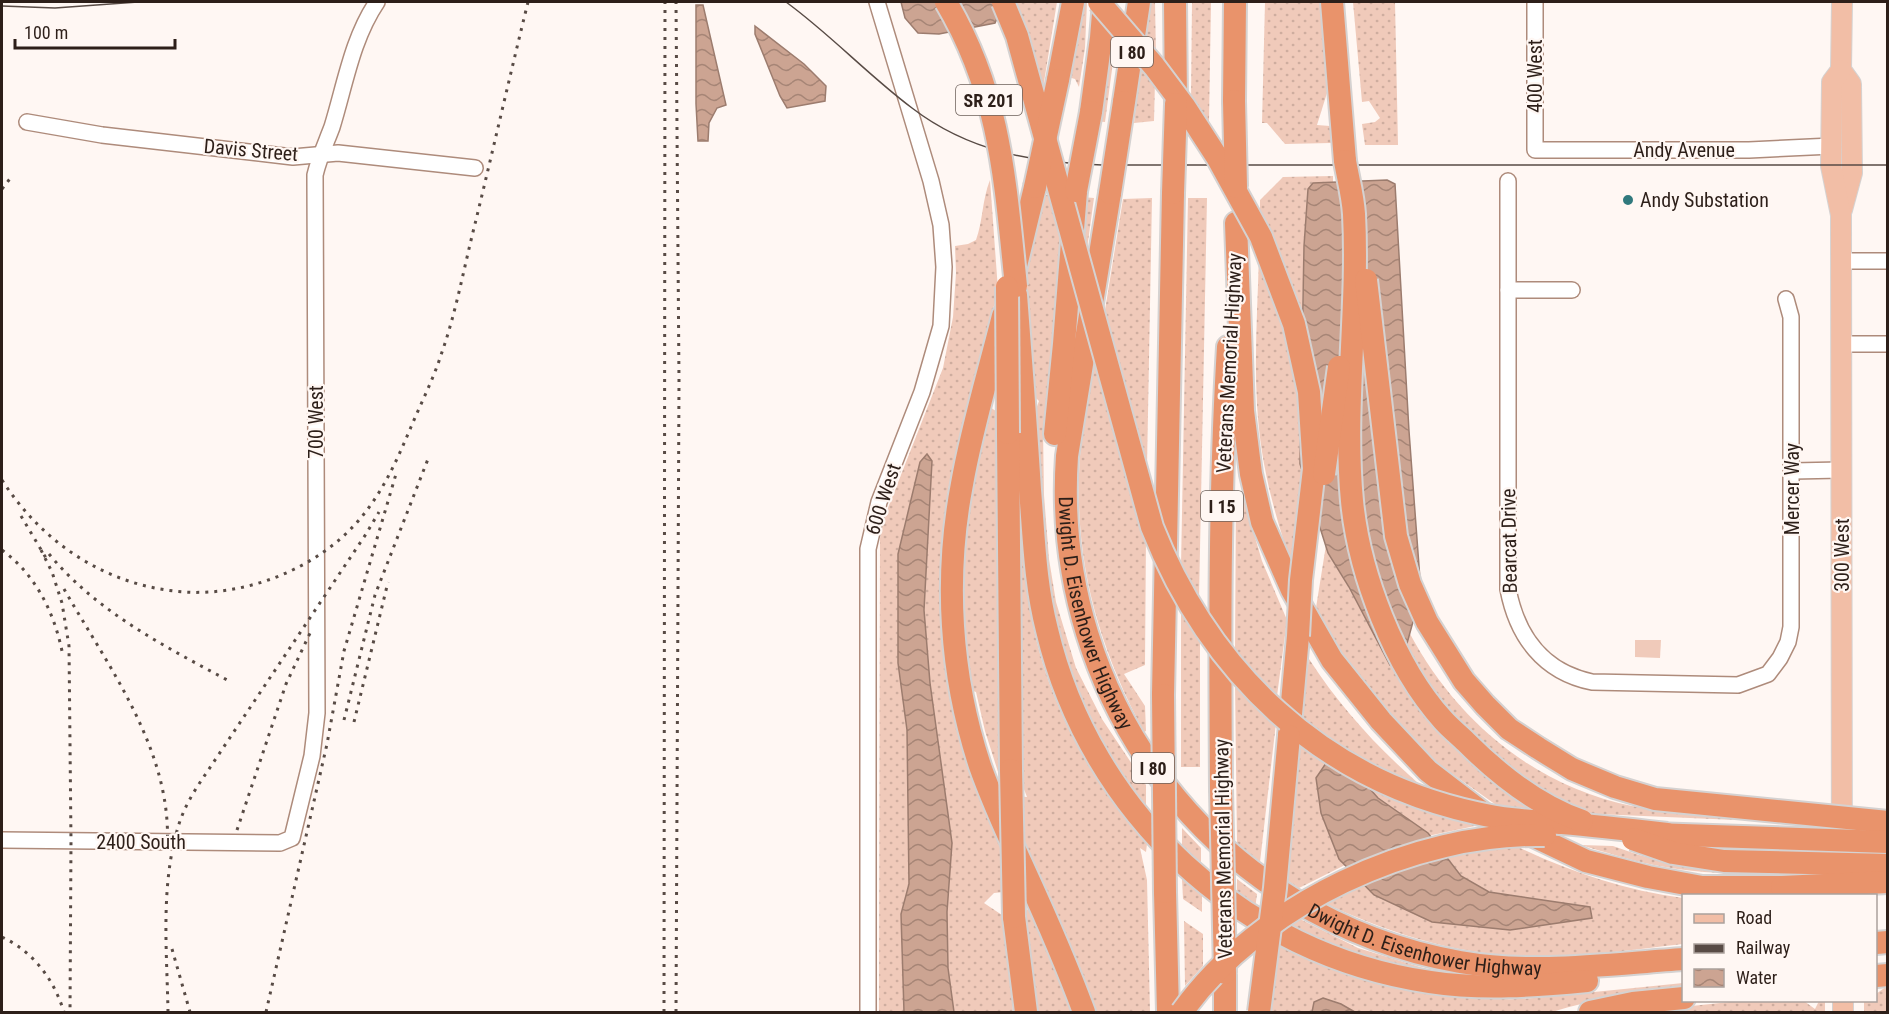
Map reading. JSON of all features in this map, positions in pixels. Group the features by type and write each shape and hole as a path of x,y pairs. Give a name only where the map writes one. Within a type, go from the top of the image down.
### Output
{"highway":[{"name":"SR 201","path":"946,2 973,54 985,88 999,142 1016,286 1017,433"},
{"path":"1003,2 1017,36 1152,527 1186,600 1230,664 1271,706 1318,744 1368,774 1413,794 1498,818 1667,834"},
{"path":"1073,2 1035,187 962,482 953,548 952,616 961,692 980,766 998,812 1053,934 1084,1012"},
{"path":"1099,2 1167,84 1217,157 1267,250 1294,324 1308,392 1314,470 1301,580 1275,888 1259,1012"},
{"path":"1081,616 1062,572 1053,509 1051,458 1064,354 1076,191 1091,112 1104,2"},
{"name":"Dwight D. Eisenhower Highway","path":"1139,2 1066,465 1069,549 1081,616 1096,661 1119,713 1138,746 1172,793 1196,821 1227,851 1266,881 1307,908 1352,930 1424,954 1480,965 1556,968 1682,959"},
{"path":"1168,1012 1163,695 1176,104 1175,2"},
{"name":"Veterans Memorial Highway","path":"1226,1012 1221,789 1224,414 1236,223 1235,2"},
{"path":"1298,636 1309,582 1340,362 1345,290 1345,160 1332,2"},
{"path":"1345,160 1361,212 1366,285 1396,536 1410,584 1427,622 1464,681 1509,729 1572,769 1615,787 1655,799 1887,822"},
{"path":"1345,160 1354,212 1350,451 1353,504 1365,566 1385,627 1413,679 1443,720 1485,760 1534,796 1575,819 1673,853 1724,861 1887,865"},
{"path":"1236,223 1243,411 1251,474 1262,522 1292,590 1332,660 1381,722 1428,771 1479,812 1586,861 1648,878 1702,887 1782,887 1887,882"},
{"path":"1017,433 1011,770 1014,917 1026,1012"},
{"path":"1017,433 1039,589 1051,646 1069,701 1094,752 1126,801 1174,855 1204,883 1250,916 1301,944 1355,965 1410,979 1466,986 1525,987 1682,968"},
{"path":"1182,1012 1218,971 1250,942 1327,889 1371,868 1473,839 1522,835 1667,834 1887,842"},
{"path":"1590,1012 1633,1003 1682,998"}],"main road":[{"name":"300 West","path":"1842,2 1841,70 1832,82 1832,172 1841,215 1842,894"},
{"name":"300 West","path":"1841,70 1851,84 1852,173 1841,215"}],"street":[{"name":"700 West","path":"280,843 292,838 312,756 317,713 315,175 346,75 360,36 377,2"},
{"name":"600 West","path":"868,1012 868,549 879,502 922,392 941,326 944,267 941,225 931,181 877,2"},
{"name":"400 West","path":"1535,2 1535,150"},
{"name":"Davis Street","path":"27,122 102,135 293,157 349,153 475,168"},
{"name":"Andy Avenue","path":"1535,150 1749,150 1832,146"},
{"name":"Bearcat Drive","path":"1508,181 1508,589 1514,614 1522,633 1544,659 1576,678 1592,682 1738,685 1768,674"},
{"path":"1841,261 1887,261"},
{"path":"1508,290 1572,290"},
{"name":"Mercer Way","path":"1768,674 1788,642 1791,627 1791,317 1786,299"},
{"path":"1842,344 1887,344"},
{"path":"1792,471 1841,470"},
{"name":"2400 South","path":"2,840 280,843"}],"shaded area":[{"path":"1015,2 1057,2 1043,88"},
{"path":"1084,2 1087,2 1085,48 1079,87 1075,79 1068,77"},
{"path":"1151,2 1155,2 1156,56 1143,41"},
{"path":"1192,2 1211,2 1209,122 1204,122 1191,104"},
{"path":"1265,2 1320,2 1327,93 1317,125 1330,126 1331,143 1285,144 1267,123 1262,123"},
{"path":"1353,2 1395,2 1398,145 1365,145 1362,124 1375,122 1380,118 1369,101 1362,102"},
{"path":"1103,16 1117,32 1105,122 1091,121"},
{"path":"1141,62 1155,80 1154,121 1134,123"},
{"path":"1333,176 1333,182 1313,183 1308,189 1302,324 1260,217 1260,200 1283,177"},
{"path":"990,180 998,290 948,490 942,544 941,612 949,684 1003,850 1004,892 994,893 984,903 1005,917 1013,1012 879,1012 880,538 886,513 943,368 953,317 955,246 976,240"},
{"path":"1043,195 1051,195 1063,240 1043,430 1044,495 1049,559 1056,602 1076,668 1102,719 1146,785 1146,813 1110,763 1065,663 1048,588 1035,412 1039,401 1034,396 1025,268"},
{"path":"1082,197 1094,198 1087,249 1079,219"},
{"path":"1152,198 1147,467 1105,310 1123,199"},
{"path":"1188,198 1207,198 1199,600 1181,566"},
{"path":"1259,251 1296,362 1305,480 1294,570 1269,488 1261,446 1256,366"},
{"path":"1095,361 1146,536 1145,665 1124,674 1145,706 1146,731 1144,732 1128,701 1103,639 1094,608 1082,543 1079,509 1080,460"},
{"path":"990,407 1000,414 1002,773 999,775 976,692 973,691 963,602 965,544 973,470 977,468"},
{"path":"1236,493 1242,493 1262,561 1287,620 1277,696 1235,651"},
{"path":"1018,499 1034,630 1055,697 1085,759 1104,789 1147,844 1146,852 1140,848 1147,880 1150,1012 1096,1012 1017,832 1017,796 1027,797 1017,771"},
{"path":"1326,545 1328,553 1397,667 1541,812 1499,807 1437,763 1415,744 1347,666 1315,614"},
{"path":"1181,608 1200,638 1200,767 1181,767"},
{"path":"1409,632 1449,693 1501,744 1530,765 1562,783 1632,806 1736,820 1574,813 1527,786 1441,705 1405,651"},
{"path":"1635,640 1661,640 1660,658 1635,657"},
{"path":"1309,659 1333,694 1360,726 1419,784 1387,771 1357,754 1300,716"},
{"path":"1235,683 1276,723 1260,862 1237,843"},
{"path":"1297,740 1476,824 1423,837 1347,864 1299,888 1279,875"},
{"path":"1182,828 1201,848 1201,869 1182,851"},
{"path":"1512,844 1553,863 1617,885 1682,898 1682,944 1563,956 1523,956 1470,951 1393,931 1320,901 1400,866"},
{"path":"1581,845 1613,846 1681,865 1793,873 1740,874 1671,868"},
{"path":"1182,879 1202,896 1202,912 1183,899"},
{"path":"1237,879 1257,894 1255,909 1237,897"},
{"path":"1028,909 1052,960 1072,1012 1027,1012 1020,917"},
{"path":"1294,916 1358,948 1430,970 1429,975 1377,964 1286,927"},
{"path":"1184,921 1203,934 1203,966 1185,986"},
{"path":"1273,943 1355,977 1412,991 1471,998 1538,998 1682,983 1682,986 1617,996 1552,1012 1268,1012"},
{"path":"1887,986 1887,1012 1864,1012 1864,1002 1877,1002 1877,993"},
{"path":"1730,1002 1805,1002 1815,1009 1818,1002 1825,1002 1825,1012 1634,1012"}],"water":[{"path":"901,2 1004,2 995,23 939,34 918,33 905,18"},
{"path":"696,5 703,5 726,105 717,108 709,123 708,141 698,141"},
{"path":"755,26 804,64 826,86 825,101 787,108 755,34"},
{"path":"1387,180 1395,184 1421,593 1406,647 1397,667 1390,665 1349,587 1328,553 1300,464 1304,246 1308,189 1313,183"},
{"path":"927,454 932,461 924,610 930,683 952,843 947,912 948,968 954,1012 904,1012 901,914 909,884 907,730 898,663 898,554 920,462"},
{"path":"1326,763 1354,771 1378,798 1428,833 1461,876 1489,892 1590,907 1592,918 1510,930 1432,922 1374,895 1339,859 1321,813 1316,778"},
{"path":"1323,998 1355,1012 1312,1012 1314,1002"}],"tram line":[{"path":"2,6 55,8 138,2"},
{"path":"786,2 896,95 933,123 956,135 1002,152 1051,161 1102,165 1888,165"}],"railway":[{"path":"2,480 37,524 80,558 104,571 157,588 185,592 209,592 257,584 303,565 342,537 368,509 389,475 438,364 455,306 528,2"},
{"path":"664,1012 665,2"},
{"path":"676,2 679,381 676,1012"},
{"path":"2,189 12,176"},
{"path":"344,720 375,595 428,459"},
{"path":"266,1012 327,744 344,651 396,474"},
{"path":"168,1012 167,894 173,847 184,810 379,512"},
{"path":"21,516 46,558"},
{"path":"2,550 25,572 43,597 55,625 63,656"},
{"path":"41,550 52,572 62,603 69,646 70,1012"},
{"path":"49,554 68,575 110,610 156,641 229,681"},
{"path":"354,722 388,582"},
{"path":"64,589 118,681 149,746 160,779 166,814 167,850"},
{"path":"237,830 286,684 311,631"},
{"path":"2,937 24,951 41,968 55,989 64,1012"},
{"path":"172,949 190,1012"}],"place":[{"name":"Andy Substation","path":"1628,200"}]}
